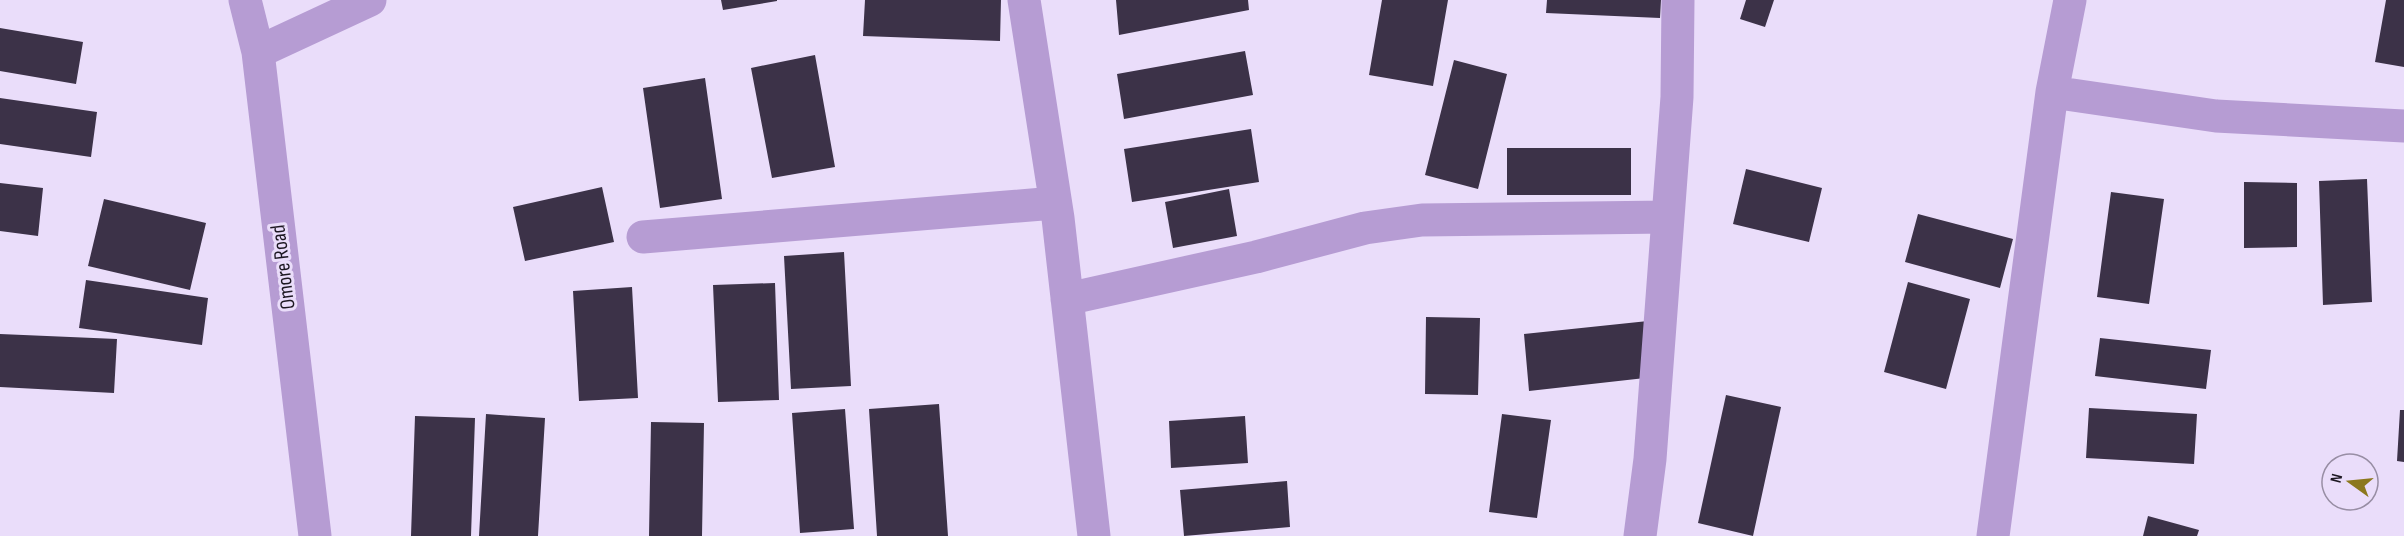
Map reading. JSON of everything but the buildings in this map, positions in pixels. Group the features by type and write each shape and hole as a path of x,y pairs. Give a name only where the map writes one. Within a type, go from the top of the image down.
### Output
{"street":[{"name":"Omore Road","path":"245,0 258,52 315,536"},
{"path":"258,52 370,0"},
{"path":"1024,0 1055,203 1094,536"},
{"path":"1641,536 1650,459 1677,97 1678,0"},
{"path":"1993,536 2052,92 2070,0"},
{"path":"2052,92 2216,116 2404,126"},
{"path":"643,237 1055,203"},
{"path":"1067,299 1256,257 1376,226 1422,220 1668,217"}]}
